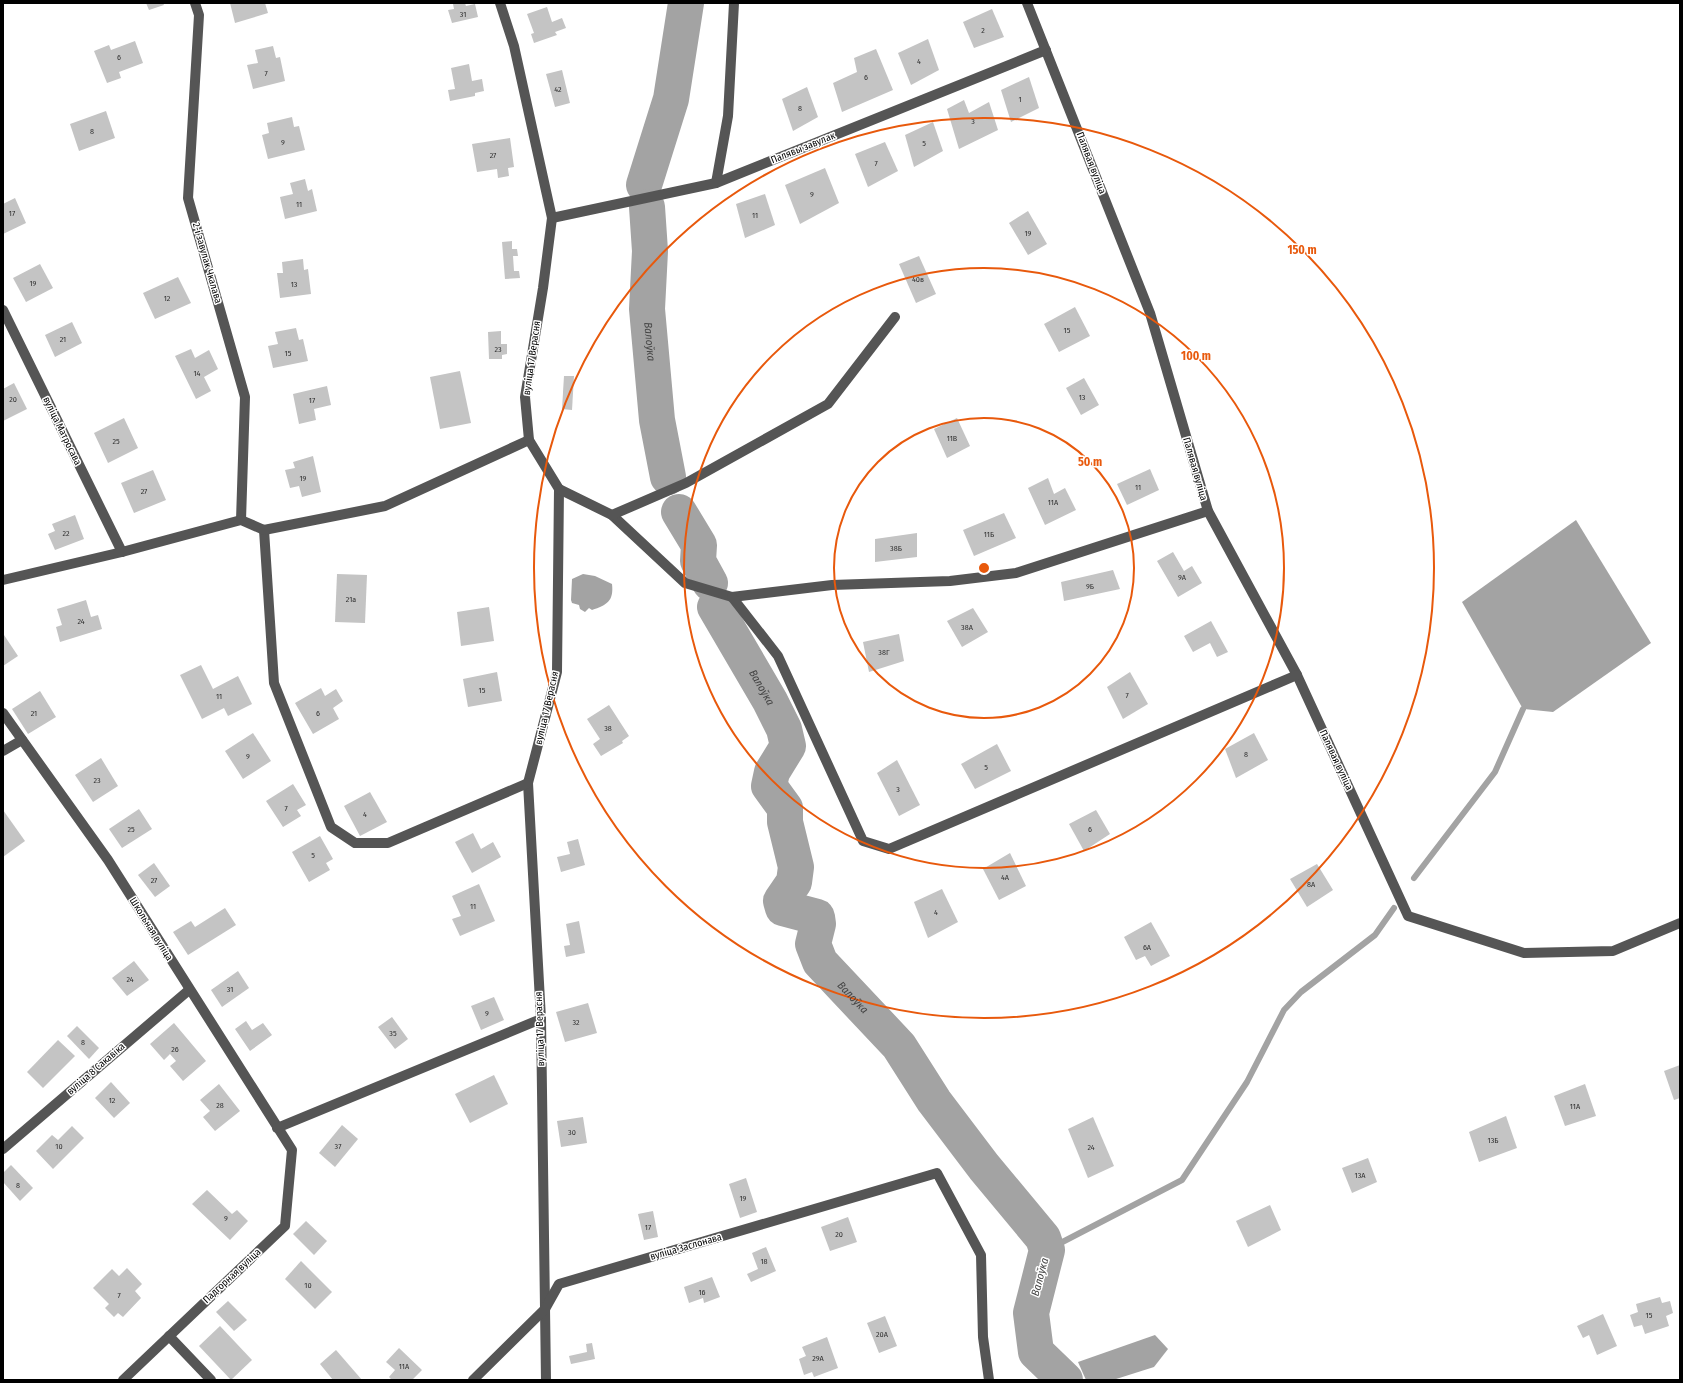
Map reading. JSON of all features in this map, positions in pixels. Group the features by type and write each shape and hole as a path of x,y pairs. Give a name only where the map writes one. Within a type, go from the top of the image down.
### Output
{"street":[{"name":"2-і завулак Чкалава","path":"195,3 199,15 188,198 245,397 241,520"},
{"name":"вуліца 17 Верасня","path":"500,3 514,46 552,218 543,288 525,397 529,440 559,489 556,672 528,783 540,1019 546,1380"},
{"path":"716,184 728,116 734,3"},
{"name":"Палявая вуліца","path":"1027,3 1150,313 1208,511 1297,675 1408,916 1524,953 1613,951 1680,923"},
{"name":"Палявы завулак","path":"552,218 716,184 1046,50"},
{"name":"вуліца Матросава","path":"3,310 122,552"},
{"path":"612,515 686,483 828,404 895,318"},
{"path":"3,580 122,552 241,520 264,530 385,506 529,440"},
{"path":"559,489 612,515 685,583 732,597 832,585 950,581 1016,573 1208,511"},
{"path":"264,530 274,683 330,827 355,843 388,843 528,783"},
{"path":"732,597 778,656 863,841 889,849 1297,675"},
{"name":"Школьная вуліца","path":"3,713 108,860 292,1150"},
{"path":"3,750 22,740"},
{"name":"вуліца 8 Сакавіка","path":"3,1149 190,990"},
{"path":"277,1128 540,1019"},
{"name":"Падгорная вуліца","path":"123,1380 285,1226 292,1150"},
{"name":"вуліца Заслонава","path":"473,1380 545,1309 558,1284 937,1173 981,1255 983,1337 989,1380"},
{"path":"169,1336 211,1380"}],"shaded area":[{"path":"1576,520 1651,643 1553,712 1523,709 1462,602"},
{"path":"583,574 595,576 612,584 612,595 608,602 592,610 589,608 585,612 580,609 579,605 572,603 571,600 572,579"},
{"path":"1155,1335 1168,1349 1154,1367 1113,1380 1086,1380 1078,1362"}],"building":[{"path":"146,3 163,3 164,5 149,10"},
{"path":"230,3 265,3 268,13 235,23"},
{"path":"465,3 466,6 475,4 478,17 452,23 448,10 454,9 453,4"},
{"path":"547,7 552,22 562,18 566,28 555,32 557,35 534,43 531,34 534,33 527,14"},
{"path":"992,9 1004,37 974,48 963,22"},
{"path":"928,39 939,70 911,85 898,53"},
{"path":"135,41 143,63 119,72 121,78 107,83 94,51 109,45 111,50"},
{"path":"273,46 276,58 280,57 285,81 253,89 247,65 258,63 255,50"},
{"path":"876,49 893,90 842,112 833,83 857,72 854,58"},
{"path":"469,64 472,81 482,79 484,91 475,93 475,96 450,101 448,90 455,89 451,68"},
{"path":"562,70 570,103 555,107 546,74"},
{"path":"1029,77 1039,108 1011,122 1001,90"},
{"path":"807,87 818,117 793,131 782,99"},
{"path":"964,100 969,113 989,102 998,130 959,149 947,109"},
{"path":"106,111 115,138 79,151 70,124"},
{"path":"292,117 294,127 299,126 305,150 268,159 262,135 269,133 267,123"},
{"path":"933,122 943,151 914,167 905,135"},
{"path":"510,138 514,167 508,168 509,176 498,178 497,169 477,172 472,144"},
{"path":"885,142 898,171 868,187 855,154"},
{"path":"825,168 839,203 800,224 785,185"},
{"path":"305,179 308,191 312,189 317,211 285,219 280,197 293,194 290,183"},
{"path":"765,194 775,225 745,238 736,204"},
{"path":"15,198 26,223 3,234 3,204"},
{"path":"1028,211 1047,244 1028,255 1009,223"},
{"path":"512,241 512,249 517,249 518,256 513,256 514,271 519,271 520,278 505,279 502,242"},
{"path":"919,256 936,294 916,303 899,264"},
{"path":"303,259 304,270 308,269 311,294 280,298 277,273 283,273 282,262"},
{"path":"40,264 53,288 26,302 13,278"},
{"path":"178,277 191,303 155,319 143,293"},
{"path":"1075,307 1090,336 1059,352 1044,324"},
{"path":"72,322 82,343 55,357 45,335"},
{"path":"296,328 299,340 303,339 308,361 273,368 268,346 278,344 275,332"},
{"path":"501,331 501,344 507,344 507,354 502,355 502,359 489,359 488,332"},
{"path":"191,349 195,358 209,350 218,369 204,377 211,391 196,399 175,356"},
{"path":"460,371 471,423 440,429 430,377"},
{"path":"564,376 574,376 572,410 562,409"},
{"path":"1084,378 1099,405 1081,415 1066,388"},
{"path":"14,383 27,409 3,421 3,389"},
{"path":"327,386 331,405 314,409 316,420 299,424 293,394"},
{"path":"124,418 138,448 108,463 94,433"},
{"path":"957,418 970,446 947,458 934,429"},
{"path":"313,456 321,492 302,497 299,486 290,488 285,470 295,468 293,462"},
{"path":"1150,469 1159,490 1127,505 1117,484"},
{"path":"153,470 166,500 134,513 121,483"},
{"path":"1048,478 1054,494 1065,488 1076,510 1045,525 1028,488"},
{"path":"1004,513 1016,538 974,556 963,530"},
{"path":"75,515 84,539 55,550 48,534 55,531 52,524"},
{"path":"917,533 917,557 875,562 875,539"},
{"path":"1173,552 1184,571 1192,566 1202,583 1178,597 1157,561"},
{"path":"1113,570 1120,589 1064,601 1061,582"},
{"path":"337,574 367,575 365,623 335,622"},
{"path":"86,600 91,617 98,615 102,629 60,642 56,627 62,625 57,609"},
{"path":"489,607 494,641 461,646 457,612"},
{"path":"973,608 988,632 962,647 947,621"},
{"path":"1211,621 1228,652 1217,657 1210,643 1193,652 1184,636"},
{"path":"899,634 904,661 869,672 863,642"},
{"path":"4,635 18,656 3,666 3,636"},
{"path":"201,665 213,689 238,676 252,704 228,716 224,708 202,719 180,675"},
{"path":"497,672 502,701 468,707 463,679"},
{"path":"1130,672 1148,704 1123,719 1107,687"},
{"path":"321,688 325,696 336,689 343,701 333,708 339,719 313,734 295,703"},
{"path":"40,691 56,717 28,734 12,709"},
{"path":"609,705 629,736 622,741 623,743 601,756 593,744 600,739 587,719"},
{"path":"253,733 271,761 243,779 225,751"},
{"path":"1254,733 1268,760 1236,778 1225,749"},
{"path":"997,744 1011,771 975,789 961,764"},
{"path":"101,758 118,786 93,802 75,775"},
{"path":"897,760 920,805 899,816 877,773"},
{"path":"293,784 306,805 297,810 301,816 283,827 266,801"},
{"path":"370,792 387,822 360,836 344,806"},
{"path":"139,809 152,829 122,848 109,829"},
{"path":"3,810 25,841 3,857"},
{"path":"1096,810 1110,834 1084,851 1069,824"},
{"path":"473,833 481,849 493,842 501,857 472,873 455,842"},
{"path":"320,836 333,859 326,863 330,870 309,882 292,852"},
{"path":"578,839 585,865 561,872 557,857 570,854 567,842"},
{"path":"1010,853 1026,886 999,900 983,869"},
{"path":"154,863 170,886 155,897 138,875"},
{"path":"1317,864 1333,890 1307,907 1290,879"},
{"path":"479,884 495,921 460,936 452,919 461,916 452,896"},
{"path":"942,889 958,922 928,938 914,902"},
{"path":"225,908 236,925 188,955 173,932 191,921 195,927"},
{"path":"579,921 585,953 566,957 564,946 570,945 566,924"},
{"path":"1151,922 1170,956 1151,966 1145,956 1136,960 1124,937"},
{"path":"134,961 149,980 127,996 112,978"},
{"path":"238,971 249,988 222,1007 211,990"},
{"path":"494,997 504,1020 481,1030 471,1006"},
{"path":"588,1003 597,1033 565,1042 556,1012"},
{"path":"392,1017 408,1039 395,1049 378,1027"},
{"path":"246,1021 252,1030 263,1023 272,1035 250,1051 235,1029"},
{"path":"174,1023 206,1061 183,1081 170,1066 176,1061 170,1054 164,1060 150,1044"},
{"path":"77,1026 99,1048 89,1059 67,1036"},
{"path":"58,1040 75,1056 43,1088 27,1072"},
{"path":"1680,1065 1680,1098 1674,1100 1664,1071"},
{"path":"494,1075 508,1104 470,1123 455,1094"},
{"path":"111,1082 130,1103 114,1118 95,1098"},
{"path":"219,1084 240,1111 215,1131 203,1117 210,1111 200,1100"},
{"path":"1585,1084 1596,1116 1565,1126 1554,1096"},
{"path":"1506,1116 1517,1148 1479,1162 1469,1132"},
{"path":"583,1117 587,1143 561,1147 557,1121"},
{"path":"1093,1117 1114,1166 1088,1178 1068,1129"},
{"path":"342,1125 358,1139 335,1167 319,1153"},
{"path":"72,1126 84,1138 53,1169 36,1151 52,1135 58,1140"},
{"path":"1368,1158 1377,1182 1352,1193 1342,1168"},
{"path":"11,1165 33,1188 20,1201 3,1182 3,1173"},
{"path":"746,1178 757,1212 740,1218 729,1184"},
{"path":"207,1190 232,1214 237,1210 248,1221 230,1240 192,1204"},
{"path":"1270,1205 1281,1230 1248,1247 1236,1221"},
{"path":"653,1211 658,1237 644,1240 638,1214"},
{"path":"848,1217 857,1242 830,1251 821,1227"},
{"path":"306,1221 327,1241 314,1255 293,1234"},
{"path":"766,1247 776,1271 751,1282 747,1274 758,1269 752,1253"},
{"path":"301,1261 332,1292 315,1309 285,1279"},
{"path":"127,1268 142,1284 135,1291 141,1298 123,1317 118,1313 114,1317 105,1308 109,1304 93,1288 112,1269 119,1276"},
{"path":"712,1277 720,1297 704,1303 703,1298 689,1303 684,1287"},
{"path":"1660,1297 1662,1303 1670,1301 1673,1313 1666,1316 1669,1326 1645,1334 1642,1325 1634,1327 1630,1315 1638,1312 1636,1304"},
{"path":"228,1301 247,1320 234,1331 216,1312"},
{"path":"1603,1314 1617,1346 1597,1355 1589,1335 1583,1338 1577,1326"},
{"path":"885,1316 897,1346 879,1353 867,1323"},
{"path":"220,1326 252,1360 231,1380 199,1346"},
{"path":"827,1337 838,1368 814,1377 812,1372 804,1375 799,1359 806,1356 802,1347"},
{"path":"592,1343 595,1359 571,1364 569,1356 587,1352 586,1344"},
{"path":"399,1348 422,1370 412,1380 392,1380 389,1377 395,1370 386,1362"},
{"path":"336,1350 362,1380 333,1380 320,1364"}],"waterway":[{"name":"Валоўка","path":"644,185 671,99 686,3"},
{"name":"Валоўка","path":"647,207 650,251 647,309 657,420 668,477"},
{"name":"Валоўка","path":"679,512 699,545 698,561 710,583"},
{"name":"Валоўка","path":"715,607 770,701 784,729 788,746 772,772 769,786 785,808 785,822 796,867 794,882 781,901 783,908 817,917 818,924 813,944 820,962 899,1046 934,1101 984,1167 1043,1238 1047,1250 1031,1313 1036,1352 1065,1380"},
{"path":"1414,878 1495,772 1523,709"},
{"path":"1047,1250 1182,1180 1247,1082 1284,1010 1301,992 1375,935 1394,908"}]}
